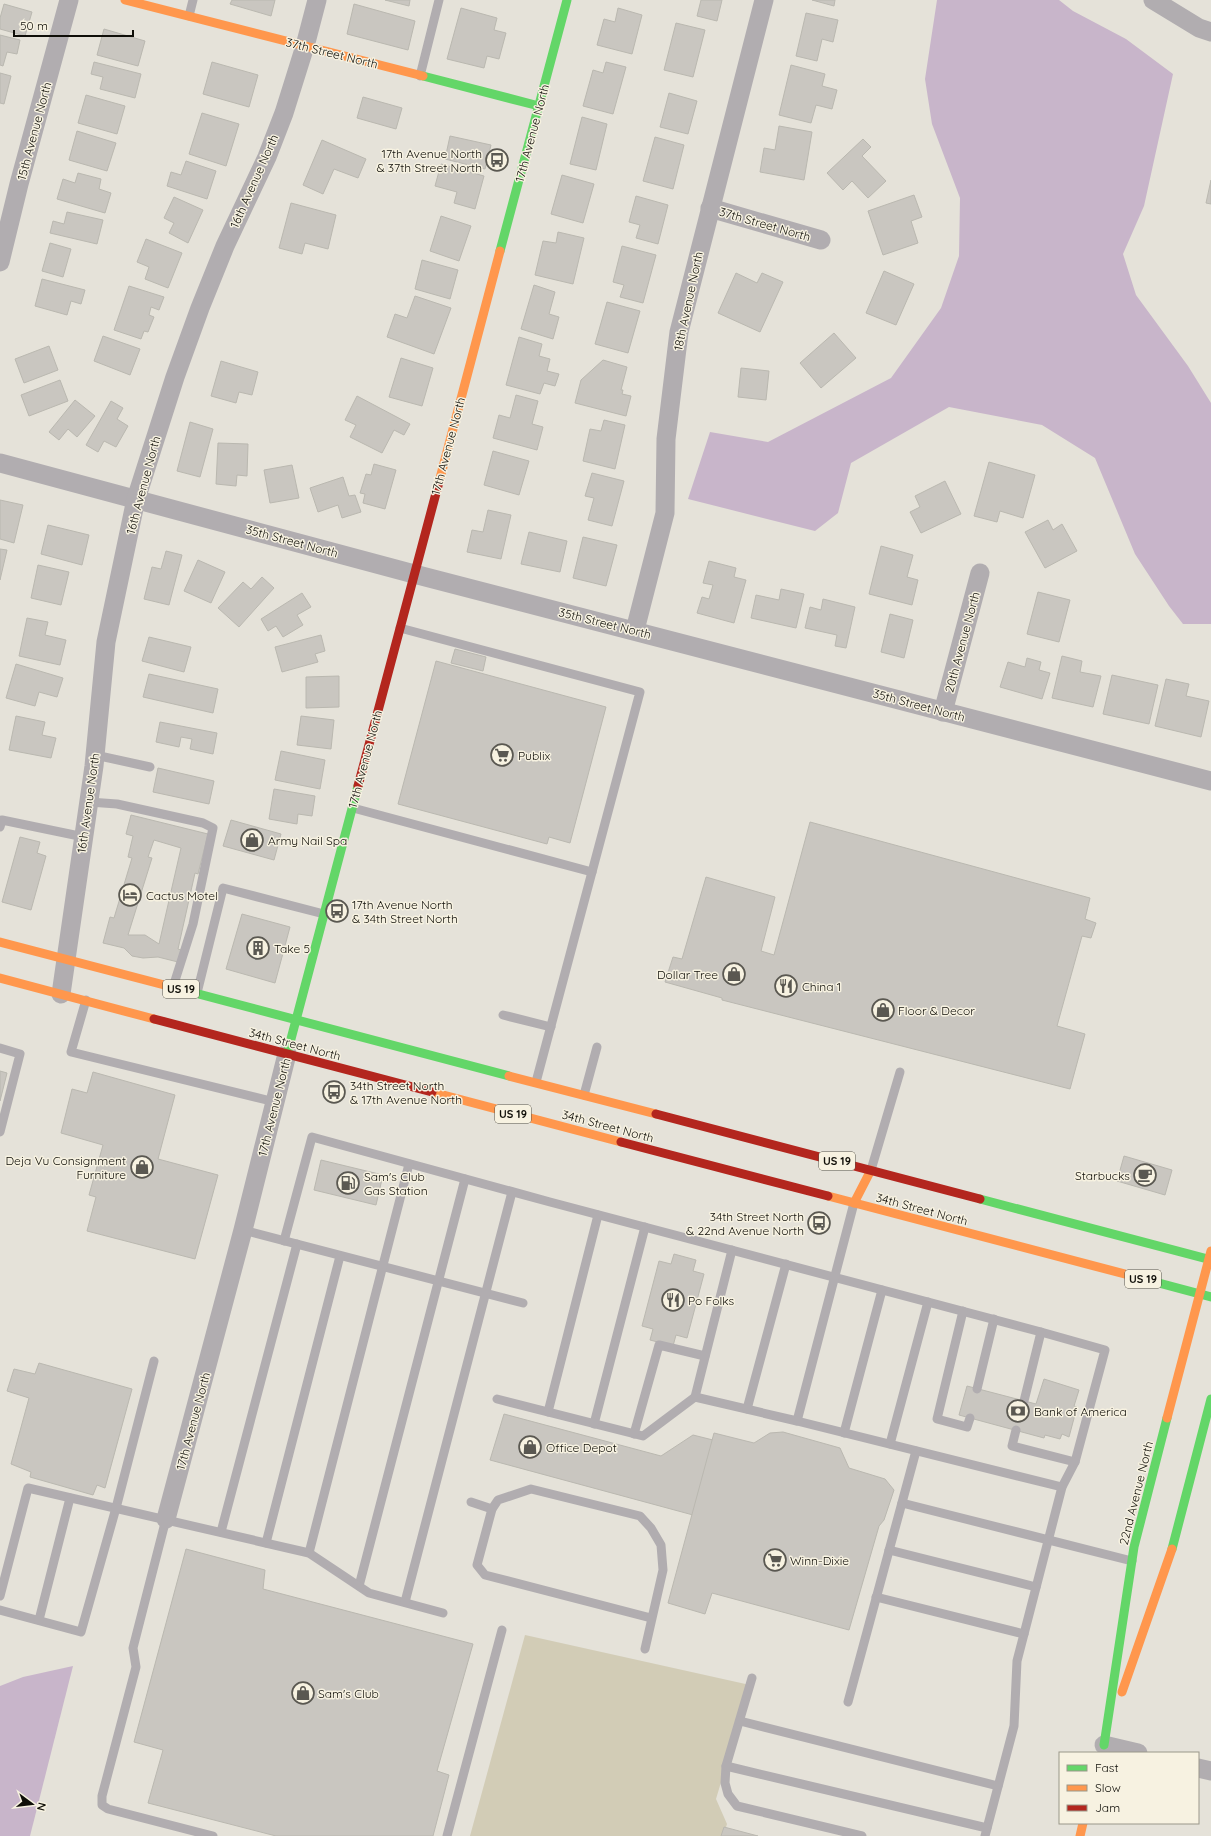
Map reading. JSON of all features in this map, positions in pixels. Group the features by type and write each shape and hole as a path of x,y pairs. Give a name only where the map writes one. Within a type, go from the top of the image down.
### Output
{"main road":[{"name":"37th Street North","path":"125,0 539,106"},
{"name":"17th Avenue North","path":"287,1054 566,0"},
{"name":"34th Street North","path":"0,942 871,1170 1210,1256"},
{"name":"34th Street North","path":"0,978 1211,1297"},
{"path":"854,1203 871,1170"},
{"name":"22nd Avenue North","path":"1103,1749 1134,1547 1210,1256"},
{"path":"1103,1749 1171,1552 1210,1405"},
{"path":"1080,1836 1083,1824"}],"street":[{"name":"15th Avenue North","path":"0,262 19,184 69,0"},
{"name":"16th Avenue North","path":"61,994 89,802 106,642 136,499 175,377 200,308 224,246 276,135 284,113 305,46 317,0"},
{"name":"18th Avenue North","path":"634,630 665,513 666,440 679,332 764,0"},
{"path":"1154,0 1199,28 1211,32"},
{"name":"37th Street North","path":"710,208 821,240"},
{"name":"35th Street North","path":"0,463 414,574 1211,781"},
{"name":"20th Avenue North","path":"943,712 980,573"},
{"name":"17th Avenue North","path":"166,1519 244,1230 287,1054"},
{"path":"1103,1749 1129,1752"},
{"path":"1199,1768 1211,1771"}],"lane":[{"path":"188,16 193,0"},
{"path":"420,76 439,0"},
{"path":"400,628 640,692 536,1082"},
{"path":"95,755 150,767"},
{"path":"89,802 117,804 203,823 213,828 192,924 173,987"},
{"path":"353,808 592,872"},
{"path":"0,827 2,820 84,837"},
{"path":"196,993 223,888 325,914"},
{"path":"86,1000 72,1052 275,1102"},
{"path":"503,1015 551,1026"},
{"path":"584,1095 597,1047"},
{"path":"0,1048 20,1054 0,1132"},
{"path":"871,1170 900,1072"},
{"path":"284,1241 312,1137 512,1192 994,1319 1105,1350 1075,1462 1062,1487 1017,1661 1014,1726 986,1832 726,1766"},
{"path":"309,1553 409,1164"},
{"path":"359,1586 465,1179"},
{"path":"404,1602 512,1192"},
{"path":"797,1421 854,1203"},
{"path":"548,1412 598,1215"},
{"path":"594,1424 645,1227"},
{"path":"244,1230 523,1303"},
{"path":"221,1532 297,1244"},
{"path":"497,1399 642,1436 695,1397 732,1250"},
{"path":"266,1543 340,1256"},
{"path":"747,1409 786,1264"},
{"path":"844,1433 882,1290"},
{"path":"890,1444 928,1302"},
{"path":"963,1311 937,1420 967,1427 970,1418"},
{"path":"977,1389 994,1319"},
{"path":"1024,1401 1041,1332"},
{"path":"634,1434 659,1345 705,1356"},
{"path":"0,1610 81,1632 116,1508 154,1361"},
{"path":"695,1397 1062,1487"},
{"path":"1016,1430 1012,1446 1075,1462"},
{"path":"848,1702 916,1451"},
{"path":"0,1596 28,1488 309,1553 369,1593 444,1613"},
{"path":"645,1649 663,1570 661,1545 652,1528 640,1516 531,1490 498,1500 492,1509 478,1565 485,1575 651,1618"},
{"path":"39,1620 70,1498"},
{"path":"471,1502 492,1509"},
{"path":"902,1503 1132,1561"},
{"path":"166,1519 133,1648 136,1667 102,1796 102,1805 108,1809 213,1836"},
{"path":"889,1550 1036,1587"},
{"path":"876,1597 1024,1634"},
{"path":"447,1836 502,1630"},
{"path":"752,1678 726,1766 725,1782 728,1794 738,1806 862,1836"},
{"path":"740,1721 998,1786"}],"shaded area":[{"path":"937,0 1059,0 1073,11 1126,39 1173,74 1144,206 1123,254 1136,295 1188,366 1211,403 1211,624 1183,624 1169,606 1135,554 1095,458 1042,425 949,407 851,463 838,513 815,531 688,499 710,432 768,442 891,378 941,308 959,256 960,198 932,124 925,79"},
{"path":"525,1635 750,1685 716,1799 727,1824 723,1836 470,1836"},
{"path":"73,1666 30,1836 0,1836 0,1686 23,1677"}],"building":[{"path":"232,0 275,0 271,16 230,4"},
{"path":"385,0 410,0 409,6"},
{"path":"701,0 722,0 717,21 697,16"},
{"path":"812,0 835,0 834,6"},
{"path":"4,4 32,12 25,36 0,29 0,18"},
{"path":"354,4 415,21 408,50 347,34"},
{"path":"461,8 497,18 494,30 506,33 499,59 487,56 484,68 447,59"},
{"path":"618,8 642,15 632,54 597,45 604,19 615,22"},
{"path":"806,13 838,20 833,42 822,39 817,61 796,56"},
{"path":"676,23 705,30 693,77 664,70"},
{"path":"104,29 145,41 138,66 97,55"},
{"path":"0,35 20,40 17,54 7,52 3,66 0,65"},
{"path":"94,62 141,74 135,98 100,89 103,77 91,74"},
{"path":"212,62 258,75 249,107 203,94"},
{"path":"606,62 626,67 613,114 583,106 593,70 603,73"},
{"path":"791,65 825,74 822,86 837,90 832,109 816,105 811,123 779,115"},
{"path":"0,73 11,76 4,104 0,103"},
{"path":"669,93 697,101 688,134 660,127"},
{"path":"86,95 125,106 117,134 78,123"},
{"path":"363,97 402,108 396,129 357,118"},
{"path":"202,113 239,124 226,166 189,154"},
{"path":"582,117 607,124 596,170 570,164"},
{"path":"779,126 812,132 804,180 760,172 764,148 775,150"},
{"path":"77,131 116,143 107,171 69,160"},
{"path":"450,136 491,145 485,169 445,159"},
{"path":"655,137 684,145 673,189 643,181"},
{"path":"863,139 871,147 862,156 886,181 868,198 852,181 843,190 827,173"},
{"path":"322,140 366,159 358,178 334,169 323,194 303,185"},
{"path":"186,161 216,171 207,199 167,186 171,172 181,175"},
{"path":"441,164 484,176 475,209 454,203 457,192 435,186"},
{"path":"78,173 101,179 99,189 111,193 105,213 57,199 63,179 75,183"},
{"path":"562,175 594,184 583,223 551,214"},
{"path":"1211,180 1211,204 1206,203"},
{"path":"914,195 922,217 911,221 918,243 883,255 868,211"},
{"path":"636,196 668,205 658,244 636,238 640,225 629,222"},
{"path":"174,197 203,210 188,243 169,233 174,223 164,218"},
{"path":"291,203 336,215 328,249 305,243 302,254 279,248"},
{"path":"67,212 103,220 97,244 50,233 53,221 64,224"},
{"path":"441,216 471,226 459,261 430,251"},
{"path":"558,232 584,238 573,284 535,275 543,241 556,243"},
{"path":"146,239 182,253 168,288 145,279 149,267 137,262"},
{"path":"50,243 71,249 63,277 42,271"},
{"path":"622,246 656,255 643,303 620,297 624,285 613,282"},
{"path":"422,260 458,270 450,299 415,289"},
{"path":"884,271 914,284 896,325 866,313"},
{"path":"736,273 757,283 762,273 783,282 760,332 718,313"},
{"path":"42,279 85,290 81,304 71,301 67,315 35,306"},
{"path":"534,285 555,292 549,314 559,317 553,339 521,329"},
{"path":"129,286 164,297 159,310 151,307 149,315 154,317 148,332 144,331 141,339 114,330"},
{"path":"415,296 451,308 434,354 387,337 395,314 407,318"},
{"path":"607,302 640,311 628,353 595,344"},
{"path":"834,333 856,358 821,388 800,363"},
{"path":"103,336 140,349 130,375 94,361"},
{"path":"519,337 542,344 539,356 550,359 547,371 559,374 555,386 544,383 540,394 506,385"},
{"path":"49,346 58,370 24,383 15,359"},
{"path":"401,358 433,368 422,406 389,397"},
{"path":"603,360 627,367 621,390 623,390 622,394 631,396 626,416 575,403 581,380"},
{"path":"221,361 258,372 252,395 239,392 236,403 211,396"},
{"path":"741,368 769,371 766,400 738,397"},
{"path":"60,380 68,401 29,416 21,395"},
{"path":"516,395 538,401 532,424 543,427 537,450 493,438 499,415 510,418"},
{"path":"357,396 410,424 404,435 394,430 382,453 350,437 356,425 345,420"},
{"path":"75,400 95,416 77,437 68,429 59,440 49,432"},
{"path":"111,401 123,408 117,419 128,426 116,447 104,441 98,452 86,445"},
{"path":"604,420 625,425 615,469 583,461 590,429 601,431"},
{"path":"190,422 213,429 200,477 177,471"},
{"path":"218,443 248,444 247,476 237,475 236,486 216,484"},
{"path":"493,451 529,461 519,495 484,485"},
{"path":"989,462 1035,475 1023,518 1000,511 997,522 974,516"},
{"path":"374,464 396,470 385,509 363,503 365,494 360,493 366,474 371,475"},
{"path":"292,465 299,498 270,503 264,470"},
{"path":"592,473 624,481 612,526 588,520 594,498 585,496"},
{"path":"343,477 349,496 355,495 361,512 342,518 338,505 318,512 310,488"},
{"path":"945,481 961,514 921,533 910,512 920,507 915,496"},
{"path":"0,500 23,505 14,543 0,539"},
{"path":"488,510 511,515 501,559 467,552 472,530 483,532"},
{"path":"1048,520 1053,530 1062,524 1077,551 1045,568 1025,532"},
{"path":"48,525 89,535 82,565 41,554"},
{"path":"529,532 567,541 560,572 521,564"},
{"path":"583,537 617,545 606,586 573,578"},
{"path":"881,546 913,555 907,577 918,580 912,605 869,594"},
{"path":"0,549 7,550 0,580"},
{"path":"166,551 182,555 169,605 144,599 152,567 161,569"},
{"path":"198,560 225,572 211,603 184,591"},
{"path":"709,561 736,568 734,577 746,580 734,623 697,613 702,597 709,599 713,585 703,583"},
{"path":"38,565 69,572 61,605 31,598"},
{"path":"262,577 274,588 239,627 218,608 243,582 251,589"},
{"path":"781,589 804,594 796,628 751,618 756,595 779,600"},
{"path":"1038,592 1070,600 1059,642 1027,634"},
{"path":"302,593 311,607 297,615 303,625 283,637 276,626 268,631 261,619"},
{"path":"823,599 855,607 846,648 835,646 837,635 805,628 810,607 821,610"},
{"path":"890,614 913,620 904,658 881,652"},
{"path":"27,618 48,622 45,635 66,640 60,665 19,656"},
{"path":"321,635 325,651 315,654 318,662 282,672 275,647"},
{"path":"149,637 191,647 184,672 142,661"},
{"path":"455,649 486,657 483,671 451,663"},
{"path":"1062,656 1082,661 1080,672 1101,676 1093,707 1052,698"},
{"path":"1027,658 1041,662 1039,670 1050,673 1042,699 1000,687 1008,662 1025,667"},
{"name":"Publix","path":"436,661 606,707 570,843 549,837 547,844 398,804"},
{"path":"16,664 63,678 57,697 39,692 35,706 6,698"},
{"path":"149,674 218,689 213,713 143,697"},
{"path":"1112,675 1158,685 1149,724 1103,714"},
{"path":"339,676 339,707 306,708 306,677"},
{"path":"1166,679 1189,684 1186,696 1209,701 1201,737 1155,726"},
{"path":"16,716 45,722 42,735 56,738 51,758 9,750"},
{"path":"301,716 334,720 331,749 297,745"},
{"path":"160,722 217,733 213,754 190,749 192,739 181,737 179,747 156,742"},
{"path":"281,751 325,760 320,789 275,780"},
{"path":"158,768 214,781 209,804 153,792"},
{"path":"274,789 315,796 312,816 298,814 297,824 269,819"},
{"name":"Cactus Motel","path":"131,815 208,834 198,874 195,873 178,949 181,950 178,962 158,957 143,958 132,956 124,948 103,943 110,917 114,918 132,858 128,857 133,836 126,834","holes":["154,840 181,848 159,944 145,935 128,935 152,858 148,857"]},
{"name":"Army Nail Spa","path":"231,820 281,834 274,860 223,846"},
{"path":"810,822 1090,898 1085,919 1096,923 1091,938 1082,936 1057,1026 1085,1034 1070,1089 722,1000 722,998 665,982 673,957 682,959 706,877 775,897 761,951 774,955"},
{"path":"20,837 40,842 37,853 46,856 31,910 2,902"},
{"name":"Take 5","path":"242,914 290,927 275,983 226,969"},
{"path":"0,1071 7,1073 0,1101"},
{"name":"Deja Vu Consignment Furniture","path":"93,1072 175,1095 158,1159 218,1175 195,1259 87,1231 96,1197 89,1195 103,1145 61,1133 72,1089 87,1093"},
{"name":"Starbucks","path":"1124,1156 1172,1170 1165,1195 1117,1181"},
{"name":"Sam's Club Gas Station","path":"321,1160 383,1175 376,1205 314,1190"},
{"name":"Po Folks","path":"674,1254 696,1260 693,1271 704,1274 687,1338 676,1335 673,1346 650,1340 653,1329 642,1326 659,1261 671,1264"},
{"path":"39,1363 132,1389 105,1488 97,1485 93,1495 30,1477 31,1472 11,1464 29,1398 7,1391 14,1369 35,1374"},
{"name":"Bank of America","path":"1044,1379 1079,1390 1074,1406 1077,1407 1069,1437 1062,1434 1060,1439 1045,1435 1044,1438 959,1415 967,1386 1036,1404"},
{"path":"504,1414 661,1456 693,1435 713,1440 693,1515 490,1460"},
{"name":"Winn-Dixie","path":"783,1432 840,1448 849,1468 885,1479 894,1490 884,1520 879,1526 849,1630 712,1593 705,1614 668,1603 714,1433 754,1443 770,1433"},
{"name":"Sam's Club","path":"186,1549 265,1570 263,1589 473,1644 437,1771 449,1775 433,1836 276,1836 148,1803 163,1750 134,1742"},
{"path":"724,1827 758,1836 721,1836"}],"traffic: fast":[{"path":"500,251 567,0"},
{"path":"423,76 539,106"},
{"path":"287,1054 358,786"},
{"path":"172,987 509,1076"},
{"path":"980,1199 1211,1260"},
{"path":"1140,1278 1211,1297"},
{"path":"1172,1549 1211,1399"},
{"path":"1104,1745 1134,1547 1167,1418"}],"traffic: slow":[{"path":"125,0 423,76"},
{"path":"439,482 500,251"},
{"path":"0,942 172,987"},
{"path":"0,978 154,1019"},
{"path":"509,1076 656,1114"},
{"path":"432,1092 621,1142"},
{"path":"854,1203 871,1170"},
{"path":"828,1196 1140,1278"},
{"path":"1167,1418 1211,1251"},
{"path":"1122,1692 1172,1549"},
{"path":"1080,1836 1083,1824"}],"traffic: jam":[{"path":"358,786 439,482"},
{"path":"154,1019 432,1092"},
{"path":"656,1114 980,1199"},
{"path":"621,1142 828,1196"}],"place":[{"name":"17th Avenue North & 37th Street North","path":"497,160"},
{"name":"Publix","path":"502,755"},
{"name":"Army Nail Spa","path":"252,840"},
{"name":"Cactus Motel","path":"130,895"},
{"name":"17th Avenue North & 34th Street North","path":"337,911"},
{"name":"Take 5","path":"258,948"},
{"name":"Dollar Tree","path":"734,974"},
{"name":"China 1","path":"786,986"},
{"name":"Floor & Decor","path":"883,1010"},
{"name":"34th Street North & 17th Avenue North","path":"334,1092"},
{"name":"Deja Vu Consignment Furniture","path":"142,1167"},
{"name":"Starbucks","path":"1145,1175"},
{"name":"Sam's Club Gas Station","path":"348,1183"},
{"name":"34th Street North & 22nd Avenue North","path":"819,1223"},
{"name":"Po Folks","path":"673,1300"},
{"name":"Bank of America","path":"1018,1411"},
{"name":"Office Depot","path":"530,1447"},
{"name":"Winn-Dixie","path":"775,1560"},
{"name":"Sam's Club","path":"303,1693"}]}
